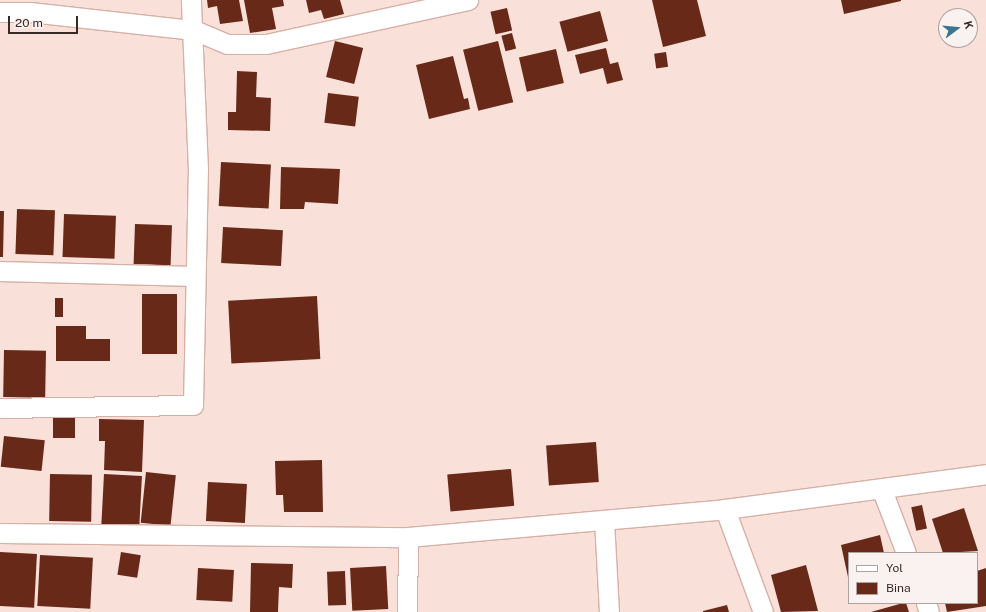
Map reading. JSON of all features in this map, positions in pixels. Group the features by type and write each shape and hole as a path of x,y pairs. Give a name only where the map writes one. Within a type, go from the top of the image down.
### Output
{"street":[{"path":"0,408 193,405 198,170 194,30 191,0"},
{"path":"0,12 30,6 194,30 227,44 266,44 468,0"},
{"path":"0,271 195,276"},
{"path":"0,533 408,537 725,508 882,490 986,474"},
{"path":"882,490 906,552"},
{"path":"725,508 763,612"},
{"path":"604,520 609,612"},
{"path":"407,612 408,537"}],"building":[{"path":"207,0 239,0 243,21 220,24 217,6 208,8"},
{"path":"244,0 283,0 284,6 272,8 276,29 250,33"},
{"path":"306,0 340,0 344,14 324,19 321,10 309,13"},
{"path":"652,0 697,0 706,36 663,47"},
{"path":"841,0 901,0 901,1 844,14"},
{"path":"507,8 512,30 496,34 490,12"},
{"path":"600,11 608,41 567,52 559,22"},
{"path":"512,33 516,48 506,51 501,36"},
{"path":"335,41 363,48 354,84 326,77"},
{"path":"498,41 513,102 478,111 463,50"},
{"path":"606,48 610,64 618,62 623,80 607,84 603,68 580,74 575,55"},
{"path":"556,49 564,83 527,92 519,58"},
{"path":"666,52 668,67 656,69 654,54"},
{"path":"453,56 464,99 468,98 470,109 429,119 416,65"},
{"path":"237,71 257,72 256,97 271,98 270,131 228,130 228,112 236,112"},
{"path":"328,93 359,97 355,127 324,123"},
{"path":"221,162 271,165 269,209 219,206"},
{"path":"281,167 340,169 338,204 305,202 304,209 280,209"},
{"path":"17,209 55,210 53,255 15,254"},
{"path":"0,211 4,211 3,257 0,257"},
{"path":"64,214 116,216 114,259 62,257"},
{"path":"135,224 172,225 171,265 134,264"},
{"path":"223,227 283,230 281,266 221,263"},
{"path":"142,294 177,294 177,354 142,354"},
{"path":"317,296 320,359 231,364 228,301"},
{"path":"55,298 63,298 63,317 55,317"},
{"path":"56,326 86,326 86,339 110,339 110,361 56,361"},
{"path":"4,350 46,351 45,398 3,397"},
{"path":"53,416 75,416 75,438 53,438"},
{"path":"99,419 144,420 142,472 104,470 105,441 99,441"},
{"path":"4,436 45,440 42,471 1,467"},
{"path":"596,442 599,482 549,485 546,445"},
{"path":"322,460 323,512 284,512 283,495 276,495 275,461"},
{"path":"511,469 514,506 450,511 447,475"},
{"path":"146,472 176,475 171,526 141,523"},
{"path":"50,474 92,475 91,522 49,521"},
{"path":"104,474 142,476 139,526 101,524"},
{"path":"208,482 247,484 245,523 206,521"},
{"path":"922,505 927,528 916,531 911,507"},
{"path":"964,508 978,551 943,552 932,519"},
{"path":"880,535 884,552 848,552 848,577 841,545"},
{"path":"0,552 37,554 34,608 0,606"},
{"path":"121,552 141,555 137,578 117,575"},
{"path":"40,555 93,558 90,609 37,606"},
{"path":"251,563 293,564 292,588 279,587 278,612 250,612"},
{"path":"806,565 818,611 781,612 771,575"},
{"path":"386,566 388,609 352,611 350,568"},
{"path":"198,568 234,570 232,602 196,600"},
{"path":"986,568 986,606 947,612 945,604 978,604 978,571"},
{"path":"345,571 346,605 328,606 327,572"},
{"path":"899,604 906,604 909,612 871,612"},
{"path":"727,605 729,612 703,612 703,611"}]}
